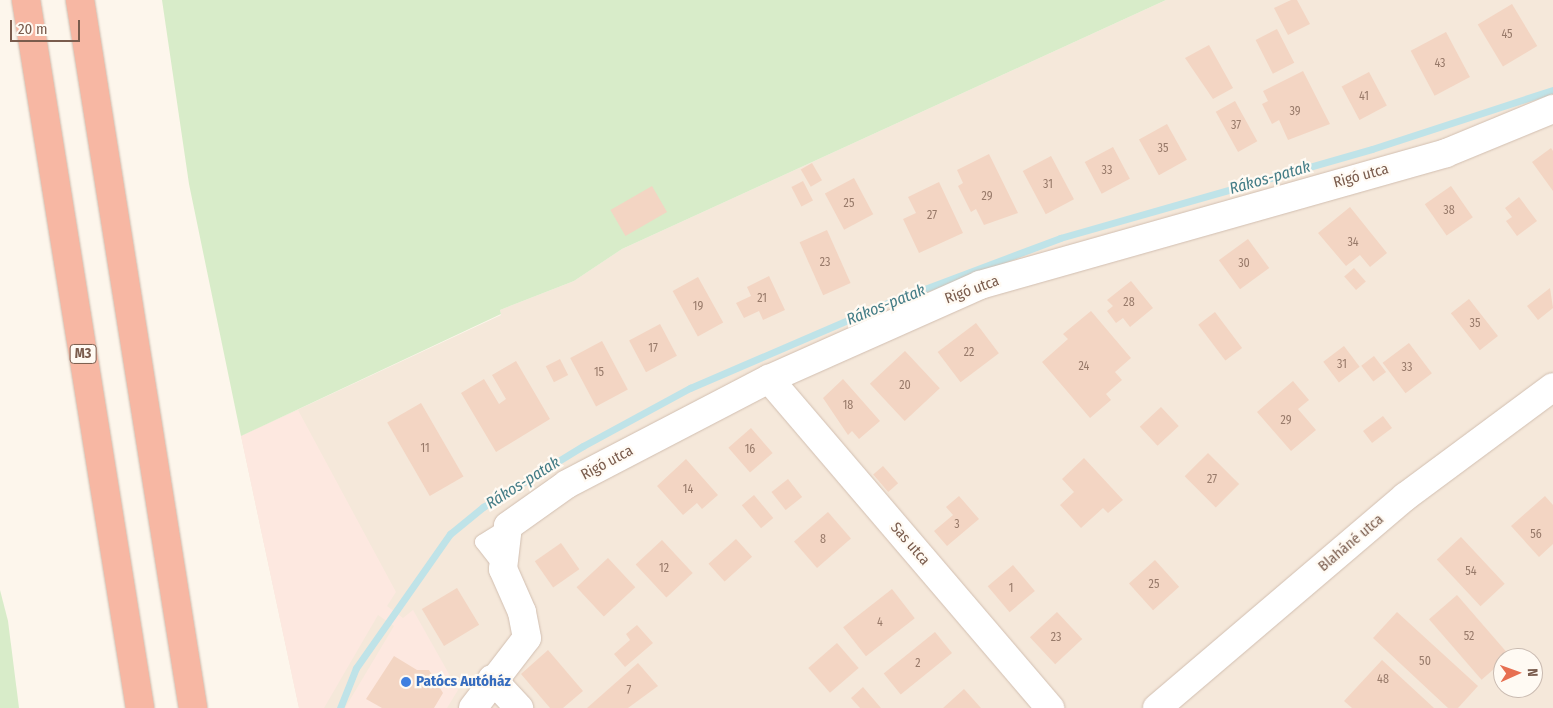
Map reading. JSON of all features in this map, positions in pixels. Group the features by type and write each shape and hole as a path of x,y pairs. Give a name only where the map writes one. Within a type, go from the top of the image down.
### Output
{"highway":[{"name":"M3","path":"26,0 140,708"},
{"path":"80,0 193,708"}],"street":[{"name":"Rigó utca","path":"473,708 492,679 527,638 522,612 502,569 508,526 567,484 769,379 980,285 1446,153 1553,109"},
{"name":"Sas utca","path":"769,379 1050,708"},
{"name":"Blaháné utca","path":"1157,708 1405,498 1553,387"},
{"path":"492,679 519,708"}],"shaded area":[{"path":"1166,0 1553,0 1553,708 299,708 241,436 501,315 500,310 574,281 622,249"},
{"path":"298,410 396,592 387,606 403,618 413,610 458,690 447,708 345,708 394,626 378,615 324,708 299,708 241,436"}],"green space":[{"path":"162,0 1166,0 622,249 574,281 500,310 501,314 241,436 189,184"},
{"path":"0,590 8,621 19,708 0,708"}],"building":[{"path":"1291,0 1297,0 1310,24 1288,35 1274,8"},
{"path":"1512,4 1537,46 1503,67 1478,25"},
{"path":"1277,29 1294,63 1273,74 1256,40"},
{"path":"1446,32 1470,77 1435,96 1411,51"},
{"path":"1209,45 1233,88 1213,99 1185,58"},
{"path":"1303,71 1330,124 1288,140 1279,120 1272,124 1262,104 1268,101 1263,91"},
{"path":"1369,72 1387,106 1359,120 1342,87"},
{"path":"1235,101 1257,141 1238,152 1216,112"},
{"path":"1167,124 1187,160 1159,175 1139,140"},
{"path":"1113,147 1130,179 1102,194 1085,162"},
{"path":"1551,148 1553,151 1553,191 1532,162"},
{"path":"989,154 1018,213 984,225 976,209 971,212 958,186 963,183 957,170"},
{"path":"1051,156 1074,199 1046,214 1023,171"},
{"path":"812,163 822,180 811,187 801,170"},
{"path":"854,178 873,214 844,230 825,193"},
{"path":"803,181 813,201 801,207 791,187"},
{"path":"939,182 963,233 919,253 903,219 916,213 908,197"},
{"path":"652,186 667,212 625,236 610,210"},
{"path":"1451,186 1473,217 1447,235 1425,204"},
{"path":"1519,197 1537,221 1517,236 1506,221 1512,217 1505,208"},
{"path":"1350,207 1387,253 1370,267 1360,255 1346,266 1318,233"},
{"path":"827,230 851,283 823,295 800,242"},
{"path":"1248,239 1269,268 1240,289 1219,260"},
{"path":"1354,268 1366,282 1356,290 1344,277"},
{"path":"769,276 785,310 763,320 759,311 744,318 736,303 751,296 747,287"},
{"path":"698,277 723,322 698,337 673,291"},
{"path":"1131,281 1153,308 1130,327 1123,318 1116,323 1107,311 1113,306 1107,300"},
{"path":"1550,288 1553,308 1538,320 1527,306"},
{"path":"1469,299 1498,336 1480,350 1451,313"},
{"path":"1091,311 1131,358 1115,372 1122,380 1106,394 1111,400 1090,418 1042,362 1068,339 1063,334"},
{"path":"1215,312 1242,348 1225,361 1198,325"},
{"path":"976,323 999,353 961,382 938,352"},
{"path":"660,324 677,356 646,372 629,340"},
{"path":"602,341 628,390 596,406 570,358"},
{"path":"1409,343 1432,373 1406,393 1383,363"},
{"path":"1344,346 1360,367 1339,382 1323,362"},
{"path":"905,351 940,388 905,421 870,384"},
{"path":"1374,356 1386,372 1373,382 1361,366"},
{"path":"560,359 568,375 554,382 546,366"},
{"path":"516,361 550,419 496,452 461,393 484,379 499,404 506,399 492,375"},
{"path":"843,379 880,421 859,439 852,431 848,435 823,398"},
{"path":"1293,381 1309,400 1298,409 1316,430 1291,451 1257,412"},
{"path":"421,403 464,477 430,496 387,423"},
{"path":"1161,407 1179,426 1158,446 1140,427"},
{"path":"1383,416 1392,428 1372,443 1363,431"},
{"path":"751,428 773,453 750,473 728,448"},
{"path":"1208,453 1239,484 1216,507 1185,476"},
{"path":"1084,458 1123,500 1108,513 1103,508 1081,528 1060,505 1074,492 1062,479"},
{"path":"686,459 718,495 702,509 697,503 683,515 657,486"},
{"path":"883,466 898,483 888,492 873,475"},
{"path":"788,479 802,497 786,510 771,492"},
{"path":"754,495 773,518 761,528 742,505"},
{"path":"959,496 979,519 947,546 934,531 953,515 946,507"},
{"path":"1545,496 1553,505 1553,544 1539,557 1511,526"},
{"path":"828,512 851,538 817,568 794,542"},
{"path":"1461,537 1505,584 1481,606 1437,560"},
{"path":"736,539 752,557 725,582 709,564"},
{"path":"662,540 693,573 666,597 636,565"},
{"path":"561,543 579,569 553,588 535,561"},
{"path":"608,558 635,587 604,617 577,587"},
{"path":"1155,560 1179,587 1153,610 1129,583"},
{"path":"1013,565 1035,591 1010,612 988,586"},
{"path":"457,588 479,625 444,646 422,609"},
{"path":"892,589 915,618 866,656 843,627"},
{"path":"1457,595 1503,648 1493,648 1493,670 1482,680 1429,619"},
{"path":"1057,612 1082,639 1055,664 1030,637"},
{"path":"1397,612 1478,686 1458,708 1448,708 1373,638"},
{"path":"637,625 653,643 625,667 614,654 630,640 626,634"},
{"path":"935,632 952,653 901,695 884,674"},
{"path":"837,643 859,668 830,693 808,668"},
{"path":"548,650 583,691 563,708 550,708 521,674"},
{"name":"Patócs Autóház","path":"394,656 417,670 429,670 443,693 434,708 382,708 366,699"},
{"path":"1382,660 1434,708 1352,708 1344,701"},
{"path":"638,663 658,686 628,708 587,708"},
{"path":"863,687 881,708 860,708 851,698"},
{"path":"964,689 981,708 943,708"}],"waterway":[{"name":"Rákos-patak","path":"340,708 356,668 450,534 483,507 583,446 690,388 890,302 1060,238 1372,149 1553,90"}],"place":[{"name":"Patócs Autóház","path":"406,682"}]}
